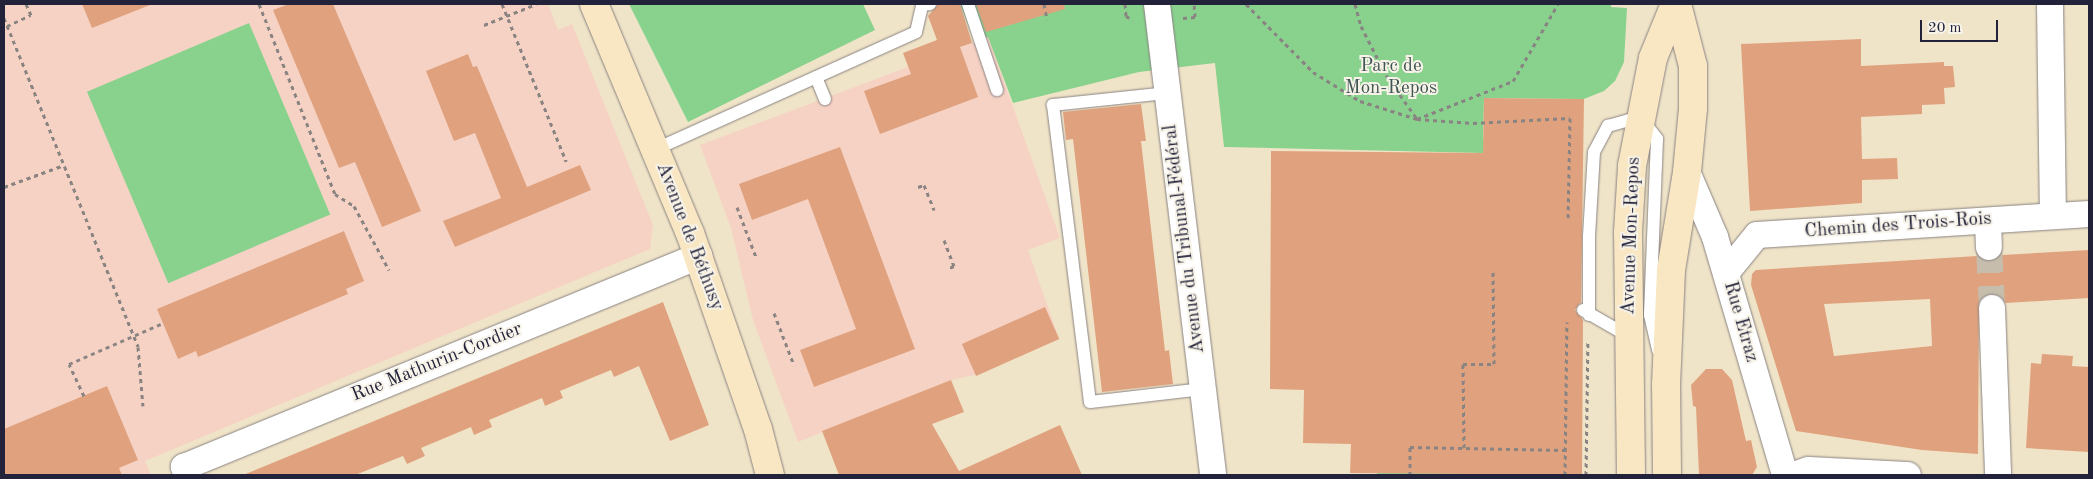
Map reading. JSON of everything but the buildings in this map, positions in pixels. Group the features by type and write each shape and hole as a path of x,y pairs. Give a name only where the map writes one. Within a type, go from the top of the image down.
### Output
{"main road":[{"name":"Avenue de Béthusy","path":"594,4 699,256 770,475"},
{"name":"Avenue Mon-Repos","path":"1631,475 1628,232 1640,117 1654,58 1676,4"},
{"name":"Avenue Mon-Repos","path":"1667,475 1666,384 1671,270 1687,172 1693,66 1676,4"}],"street":[{"name":"Avenue du Tribunal-Fédéral","path":"1157,4 1213,475"},
{"path":"2050,4 2053,215"},
{"name":"Rue Etraz","path":"1687,172 1715,237 1785,475"},
{"name":"Chemin des Trois-Rois","path":"1726,273 1757,234 2089,214"},
{"path":"1988,221 1990,247"},
{"name":"Rue Mathurin-Cordier","path":"187,475 184,467 699,256"},
{"path":"1992,308 1998,475"},
{"path":"1793,475 1808,470 1908,475"}],"lane":[{"path":"656,149 916,32 922,5 930,4"},
{"path":"968,4 997,90"},
{"path":"816,77 826,99"},
{"path":"1168,93 1053,105 1090,402 1203,389"},
{"path":"1628,336 1586,313 1589,236 1594,152 1608,126 1640,117 1657,139 1650,315 1666,384"}],"path":[{"path":"7,26 31,15 26,4"},
{"path":"259,4 335,194 354,206 389,270"},
{"path":"502,4 566,161"},
{"path":"484,25 536,4"},
{"path":"1044,4 1048,20"},
{"path":"1182,18 1195,17 1194,4"},
{"path":"1246,4 1313,72 1360,101 1417,120 1473,124 1570,118 1568,225"},
{"path":"1355,4 1361,26 1386,75 1417,120"},
{"path":"1417,120 1513,81 1558,4"},
{"path":"4,18 138,347 143,406"},
{"path":"4,187 64,165"},
{"path":"918,187 924,185 934,210"},
{"path":"737,207 756,257"},
{"path":"944,240 954,266 949,268"},
{"path":"1464,448 1462,364 1494,364 1493,272"},
{"path":"774,313 794,365"},
{"path":"1564,475 1567,313"},
{"path":"84,396 69,364 163,323"},
{"path":"1586,475 1588,340"},
{"path":"1410,475 1410,447 1565,450"}],"shaded area":[{"path":"4,4 548,4 558,30 572,24 653,225 650,249 145,461 151,475 4,475"},
{"path":"988,37 1060,238 1028,250 1059,339 975,375 951,380 798,442 753,320 731,228 700,145"}],"green space":[{"path":"629,4 863,4 875,30 688,122"},
{"name":"Parc de Mon-Repos","path":"960,4 1611,4 1611,7 1627,8 1624,62 1615,81 1604,91 1584,99 1484,98 1483,139 1562,141 1532,475 1377,475 1381,359 1495,373 1483,153 1224,147 1215,63 1139,72 1013,103 988,37 975,42"},
{"path":"249,23 330,214 168,283 87,92"}],"tunnel":[{"path":"1989,247 1992,308"}]}
